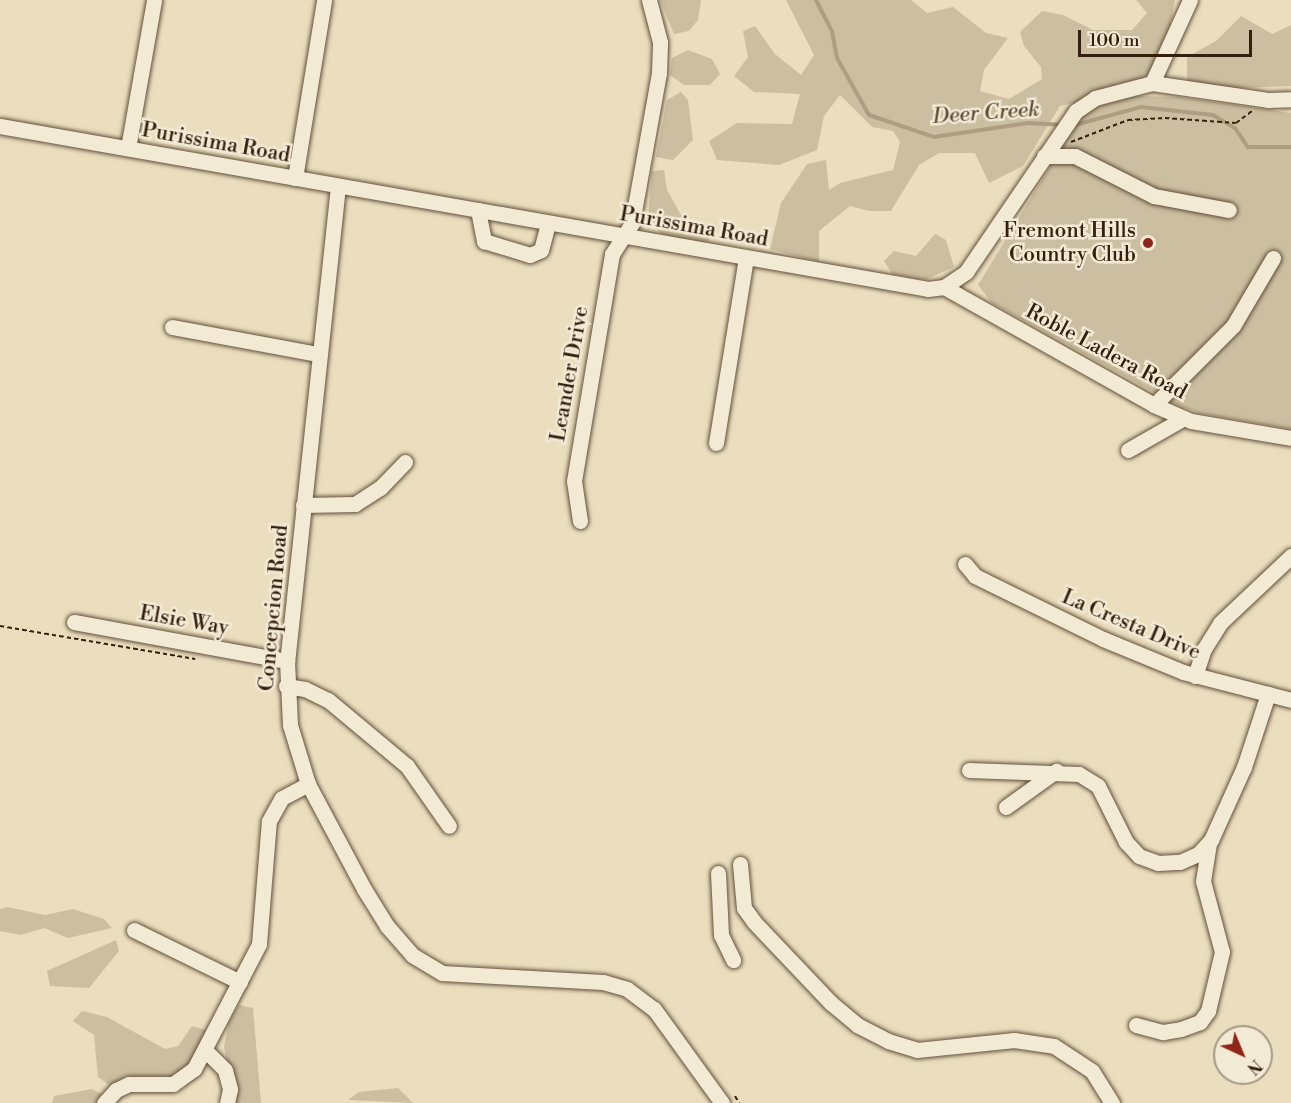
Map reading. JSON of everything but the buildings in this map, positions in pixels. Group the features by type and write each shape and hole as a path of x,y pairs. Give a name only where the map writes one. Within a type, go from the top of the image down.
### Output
{"street":[{"path":"128,148 154,0"},
{"path":"295,178 324,0"},
{"name":"Leander Drive","path":"580,521 574,495 577,459 612,255 632,223 660,73 660,42 650,0"},
{"path":"1152,83 1190,0"},
{"path":"944,287 966,272 1076,111 1113,91 1152,83 1268,100 1291,99"},
{"name":"Purissima Road","path":"0,126 746,258 928,289 944,287"},
{"path":"1046,153 1076,156 1154,196 1229,210"},
{"name":"Concepcion Road","path":"338,186 318,354 286,686 290,725 308,784 387,926 419,961 442,973 603,982 627,989 654,1009 722,1103"},
{"path":"478,210 484,241 530,255 541,250 548,223"},
{"path":"716,443 746,258"},
{"path":"1154,405 1233,326 1273,258"},
{"name":"Roble Ladera Road","path":"944,287 1154,405 1184,418 1291,438"},
{"path":"172,327 318,354"},
{"path":"1128,450 1184,418"},
{"path":"303,505 355,504 380,488 405,462"},
{"path":"1195,675 1204,648 1220,623 1291,556"},
{"name":"La Cresta Drive","path":"965,564 975,576 1015,597 1195,675 1291,700"},
{"name":"Elsie Way","path":"74,622 288,661"},
{"path":"286,686 305,689 328,700 407,766 449,826"},
{"path":"969,770 1056,771 1079,774 1098,786 1126,842 1147,860 1180,862 1198,854 1209,843 1229,806 1268,694"},
{"path":"1006,807 1056,771"},
{"path":"104,1103 116,1090 129,1084 160,1086 185,1078 205,1050 259,944 269,821 282,798 308,784"},
{"path":"1136,1025 1163,1032 1181,1029 1200,1022 1208,1011 1222,952 1203,881 1209,843"},
{"path":"740,864 744,908 754,922 831,1004 857,1025 888,1041 917,1050 1014,1040 1054,1047 1092,1071 1112,1103"},
{"path":"718,873 721,934 733,960"},
{"path":"134,930 240,982"},
{"path":"205,1050 225,1070 230,1089 227,1103"}],"path":[{"path":"1046,153 1128,120 1165,118 1236,123 1268,100"},
{"path":"0,626 207,661"}],"shaded area":[{"path":"660,0 701,0 698,20 689,31 674,34"},
{"path":"786,0 911,0 927,13 953,7 986,33 1008,38 984,70 980,91 1009,99 1042,79 1041,67 1024,46 1020,32 1042,11 1063,15 1093,30 1132,30 1147,13 1136,0 1175,0 1166,50 1136,88 1060,106 1023,166 989,183 975,153 939,153 919,165 891,211 869,211 850,206 819,231 819,262 770,249 781,203 807,164 826,160 829,190 840,183 893,170 900,142 893,131 872,127 840,95 824,116 817,150 779,165 717,160 709,141 737,123 792,124 800,94 754,92 734,76 748,57 743,31 755,26 775,54 801,75 814,55"},
{"path":"1241,16 1272,34 1291,25 1291,86 1239,88 1187,82 1187,57 1216,41"},
{"path":"688,50 712,59 720,74 710,85 684,85 670,75 672,58"},
{"path":"681,92 688,100 693,140 673,160 656,157 667,100"},
{"name":"Fremont Hills Country Club","path":"1136,96 1178,97 1291,113 1291,429 1199,413 1175,404 992,303 978,285 1079,119 1100,105"},
{"path":"664,170 667,190 686,224 710,224 709,240 700,246 660,233 648,216 652,171"},
{"path":"935,234 946,240 954,267 925,280 892,274 884,261 894,251 916,256"},
{"path":"8,907 45,915 73,909 104,919 112,928 68,938 44,928 21,935 0,931 0,909"},
{"path":"116,940 119,951 89,988 50,986 47,971"},
{"path":"239,1005 253,1008 261,1103 235,1103 224,1047 229,1022"},
{"path":"82,1011 107,1017 165,1049 178,1046 192,1026 210,1031 192,1061 174,1076 125,1076 112,1087 98,1077 94,1035 73,1021"},
{"path":"398,1088 413,1103 348,1100 359,1092"},
{"path":"92,1089 108,1097 105,1103 52,1103 54,1096"}],"waterway":[{"name":"Deer Creek","path":"816,0 832,32 837,58 869,115 934,137 1028,123 1061,125"},
{"name":"Deer Creek","path":"1071,126 1141,107 1213,115 1235,128 1248,147 1291,147"}],"place":[{"name":"Fremont Hills Country Club","path":"1148,243"}]}
